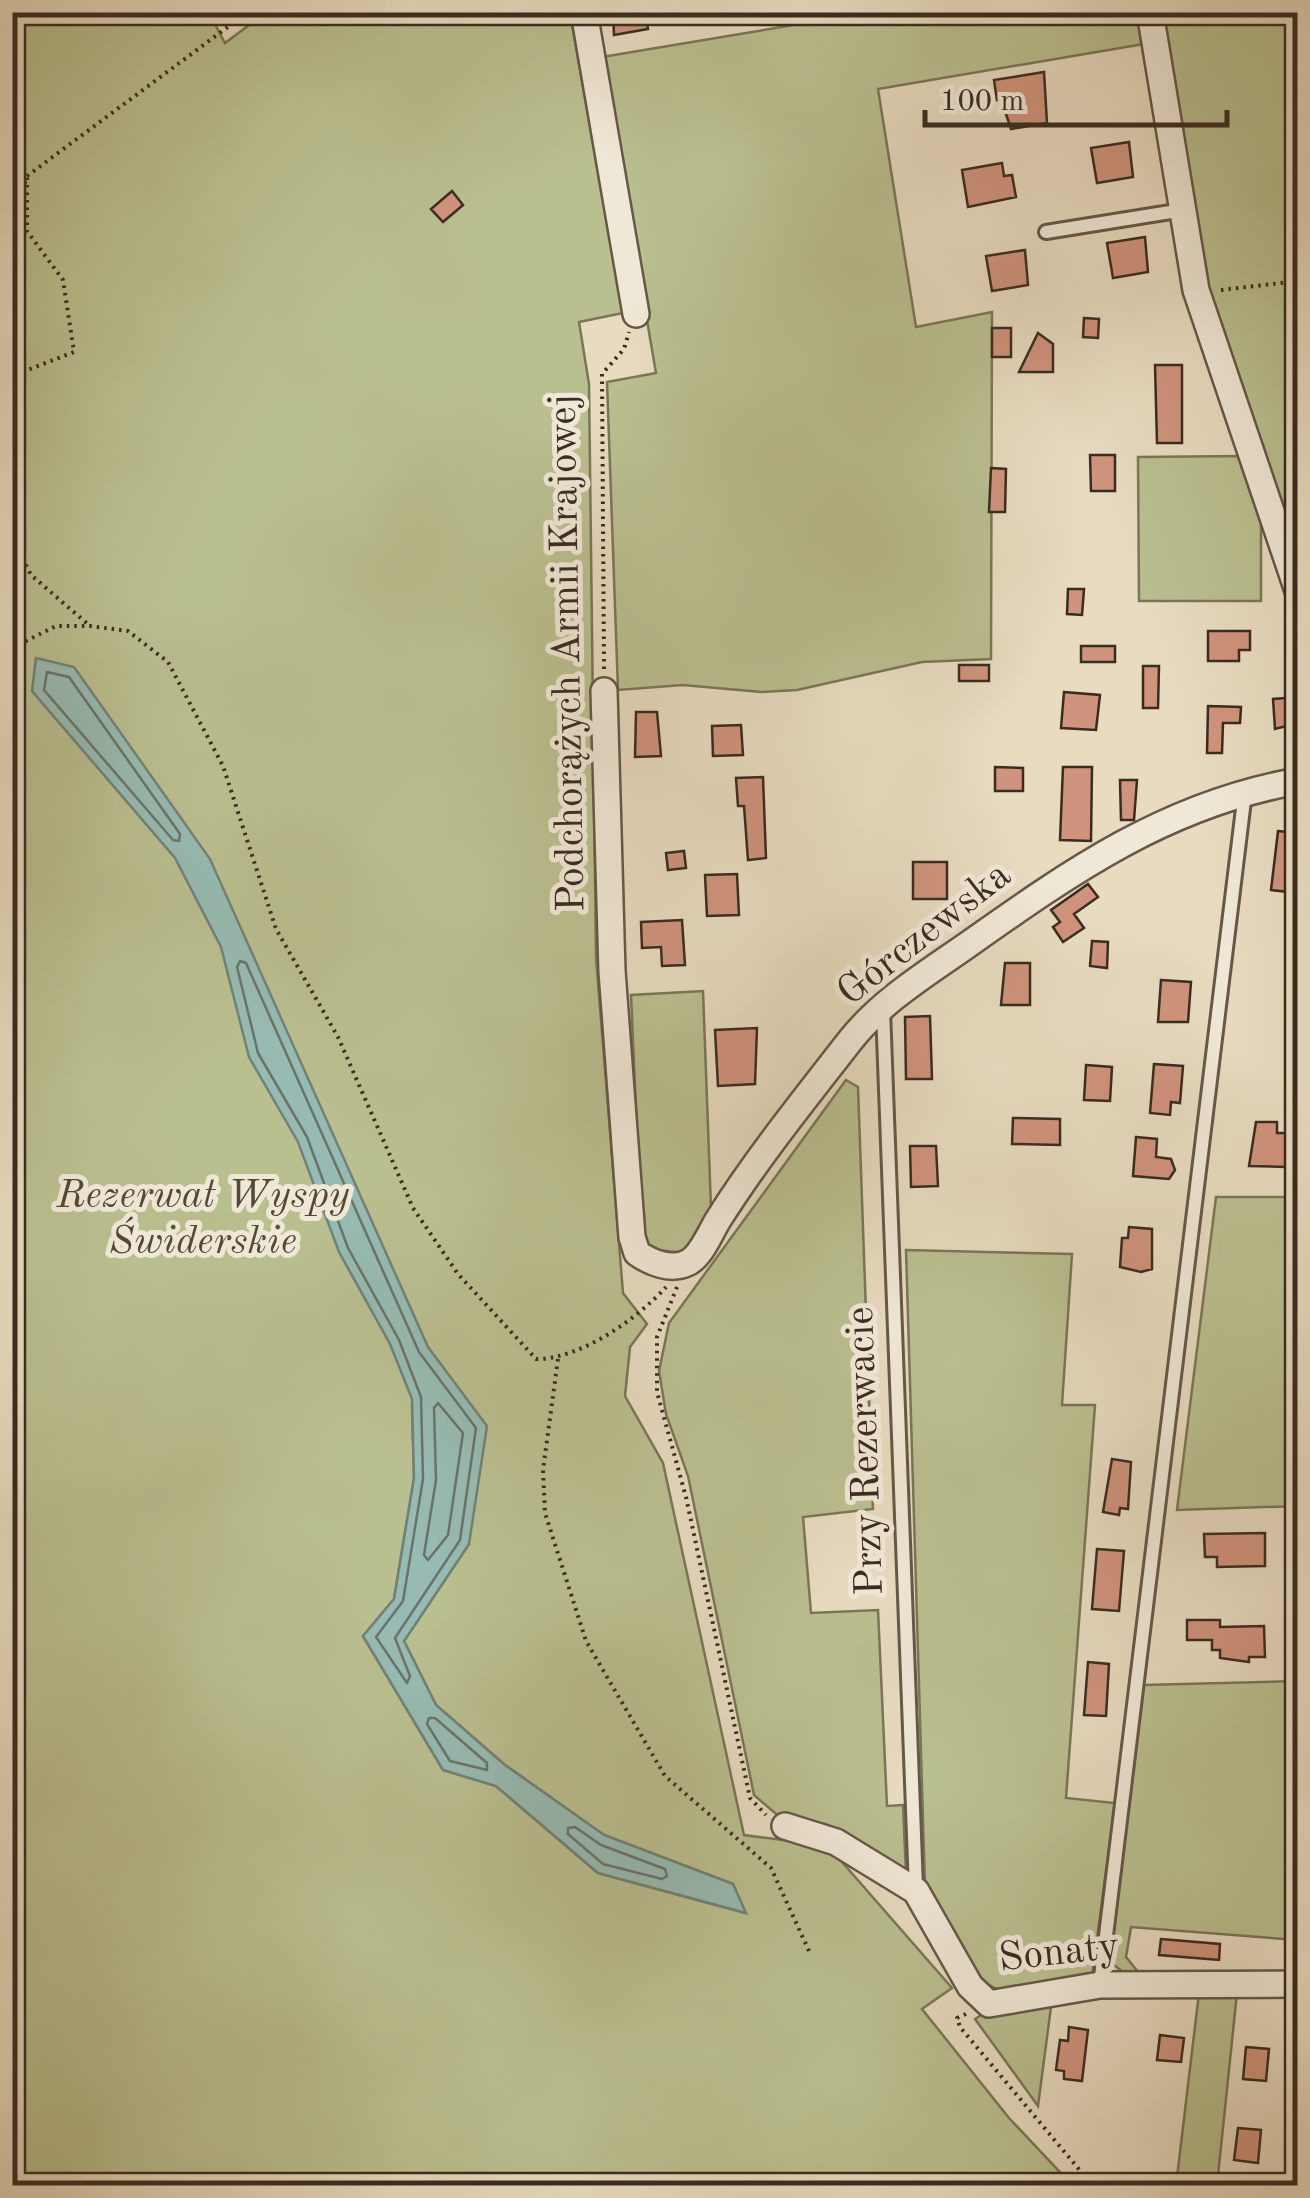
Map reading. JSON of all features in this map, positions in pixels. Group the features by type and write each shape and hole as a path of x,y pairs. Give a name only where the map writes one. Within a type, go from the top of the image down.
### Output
{"street":[{"path":"584,12 636,314"},
{"path":"1150,12 1196,290 1298,591"},
{"name":"Podchorążych Armii Krajowej","path":"604,691 612,971 632,1237 636,1253 652,1262 686,1264"},
{"name":"Górczewska","path":"686,1264 851,1039 882,1008 1040,892 1129,839 1174,815 1245,791 1298,781"},
{"name":"Sonaty","path":"785,1826 836,1842 916,1892 970,1986 989,2004 1100,1986 1298,1984"}],"lane":[{"path":"1046,232 1184,210"},
{"path":"1100,1986 1245,791"},
{"name":"Przy Rezerwacie","path":"882,1008 916,1892"}],"path":[{"path":"12,219 26,177 248,12"},
{"path":"12,376 74,352 63,280 27,231 26,177"},
{"path":"1196,290 1247,289 1298,281"},
{"name":"Podchorążych Armii Krajowej","path":"604,691 602,374 624,349 636,314"},
{"path":"12,538 30,576 90,626"},
{"path":"12,648 56,626 90,626 128,632 168,662 223,766 276,929 338,1037 413,1208 458,1274 536,1358 558,1359 643,1312 686,1264"},
{"path":"686,1264 657,1337 657,1392 686,1497 750,1798 761,1812 785,1826"},
{"path":"558,1359 544,1470 545,1513 586,1641 665,1776 771,1868 809,1951"},
{"path":"989,2004 957,2018 960,2027 1093,2186"}],"green space":[{"name":"Rezerwat Wyspy Świderskie","path":"13,13 209,13 225,43 265,13 570,13 623,313 579,322 589,384 596,958 623,1293 647,1324 630,1347 625,1396 663,1463 744,1835 828,1846 952,1988 922,2009 1009,2118 1072,2185 13,2185","holes":["412,1406 469,1544 404,1641 436,1705 505,1765 604,1835 733,1884 745,1913 598,1873 496,1786 443,1770 363,1636 394,1599 414,1478"]},
{"path":"865,13 1139,13 1144,44 878,89 916,327 992,312 991,659 922,662 797,690 761,692 683,685 618,690 607,382 656,373 602,57"},
{"path":"1157,13 1297,13 1297,577 1204,281"},
{"path":"1243,456 1261,512 1261,601 1139,601 1138,457"},
{"path":"703,991 711,1208 683,1253 642,1248 631,995"},
{"path":"846,1080 858,1087 873,1509 803,1517 811,1613 878,1610 887,1806 903,1805 906,1875 826,1824 782,1819 754,1795 688,1476 666,1414 659,1371 669,1323"},
{"path":"1216,1197 1297,1197 1297,1506 1177,1510"},
{"path":"906,1250 1072,1254 1062,1405 1095,1405 1066,1798 1115,1803 1092,1977 999,1990 977,1979 925,1886"},
{"path":"1297,1681 1297,1940 1131,1927 1126,1957 1139,1973 1123,1972 1110,1962 1144,1685"},
{"path":"1199,1993 1237,1993 1217,2185 1176,2186"},
{"path":"1051,2007 1038,2106 975,2019 989,2010"}],"water":[{"path":"36,658 74,667 210,859 428,1347 487,1426 469,1544 404,1641 436,1705 505,1765 604,1835 733,1884 746,1913 598,1873 496,1786 443,1770 363,1636 394,1599 414,1478 412,1399 390,1344 339,1252 298,1142 249,1057 221,947 175,858 32,691"}],"building":[{"path":"613,12 645,12 648,29 614,35"},
{"path":"1044,72 1047,123 1011,129 1001,99 997,100 994,80"},
{"path":"1129,142 1133,177 1097,183 1091,148"},
{"path":"1002,163 1004,176 1012,175 1016,197 968,207 962,170"},
{"path":"452,191 463,205 443,222 431,209"},
{"path":"1145,237 1148,272 1113,278 1107,243"},
{"path":"1025,250 1028,285 992,291 986,256"},
{"path":"1084,318 1099,319 1098,338 1083,337"},
{"path":"992,328 1011,328 1011,357 992,357"},
{"path":"1038,333 1053,344 1053,372 1019,372"},
{"path":"1155,365 1182,365 1182,443 1157,443"},
{"path":"1090,455 1115,455 1115,491 1091,491"},
{"path":"991,468 1006,469 1005,512 989,512"},
{"path":"1068,589 1084,589 1082,615 1067,614"},
{"path":"1208,631 1250,631 1250,650 1239,650 1239,661 1208,661"},
{"path":"1081,646 1115,646 1115,662 1081,662"},
{"path":"959,665 989,665 989,681 959,681"},
{"path":"1143,666 1159,666 1158,708 1143,708"},
{"path":"1064,692 1100,695 1096,730 1061,728"},
{"path":"1298,697 1298,723 1275,729 1273,699"},
{"path":"1208,706 1241,707 1240,723 1223,723 1222,753 1207,753"},
{"path":"636,712 657,712 661,756 635,757"},
{"path":"741,725 743,755 713,756 712,726"},
{"path":"995,767 1023,768 1023,791 995,791"},
{"path":"1063,767 1092,767 1091,841 1060,840"},
{"path":"763,777 766,858 748,860 744,806 738,806 736,778"},
{"path":"1120,780 1137,780 1134,820 1121,820"},
{"path":"1278,831 1298,833 1298,893 1271,890"},
{"path":"684,851 686,868 668,870 666,853"},
{"path":"913,862 947,862 947,899 913,899"},
{"path":"737,874 739,915 707,916 705,875"},
{"path":"1088,884 1098,897 1074,914 1084,928 1063,942 1053,927 1060,922 1051,910"},
{"path":"682,920 685,965 662,966 661,947 642,948 641,922"},
{"path":"1092,941 1108,942 1107,968 1090,966"},
{"path":"1005,963 1030,963 1030,1005 1001,1005"},
{"path":"1161,980 1191,982 1188,1022 1158,1022"},
{"path":"930,1016 932,1079 906,1079 905,1017"},
{"path":"757,1028 755,1084 718,1086 715,1030"},
{"path":"1154,1064 1183,1066 1180,1103 1171,1102 1170,1115 1150,1113"},
{"path":"1086,1065 1112,1067 1110,1101 1084,1100"},
{"path":"1013,1118 1060,1119 1060,1145 1012,1144"},
{"path":"1256,1122 1277,1122 1277,1133 1286,1133 1286,1167 1249,1166"},
{"path":"1136,1137 1157,1139 1156,1157 1171,1159 1175,1170 1169,1179 1133,1176"},
{"path":"910,1146 936,1146 938,1186 911,1187"},
{"path":"1129,1227 1152,1229 1152,1269 1141,1272 1120,1267 1122,1238 1128,1238"},
{"path":"1112,1459 1131,1462 1128,1509 1120,1508 1119,1515 1103,1512"},
{"path":"1265,1533 1265,1566 1217,1567 1217,1557 1205,1557 1204,1534"},
{"path":"1097,1549 1124,1551 1119,1611 1092,1609"},
{"path":"1187,1620 1220,1620 1220,1627 1264,1626 1265,1657 1249,1657 1249,1662 1220,1658 1220,1650 1212,1650 1212,1640 1187,1640"},
{"path":"1088,1662 1109,1664 1106,1716 1084,1715"},
{"path":"1161,1939 1220,1944 1219,1960 1159,1955"},
{"path":"1069,2027 1088,2030 1082,2081 1064,2079 1064,2071 1056,2070 1060,2040 1068,2041"},
{"path":"1160,2035 1184,2038 1181,2062 1157,2060"},
{"path":"1246,2047 1269,2049 1266,2081 1243,2079"},
{"path":"1238,2128 1261,2130 1258,2163 1234,2160"}]}
